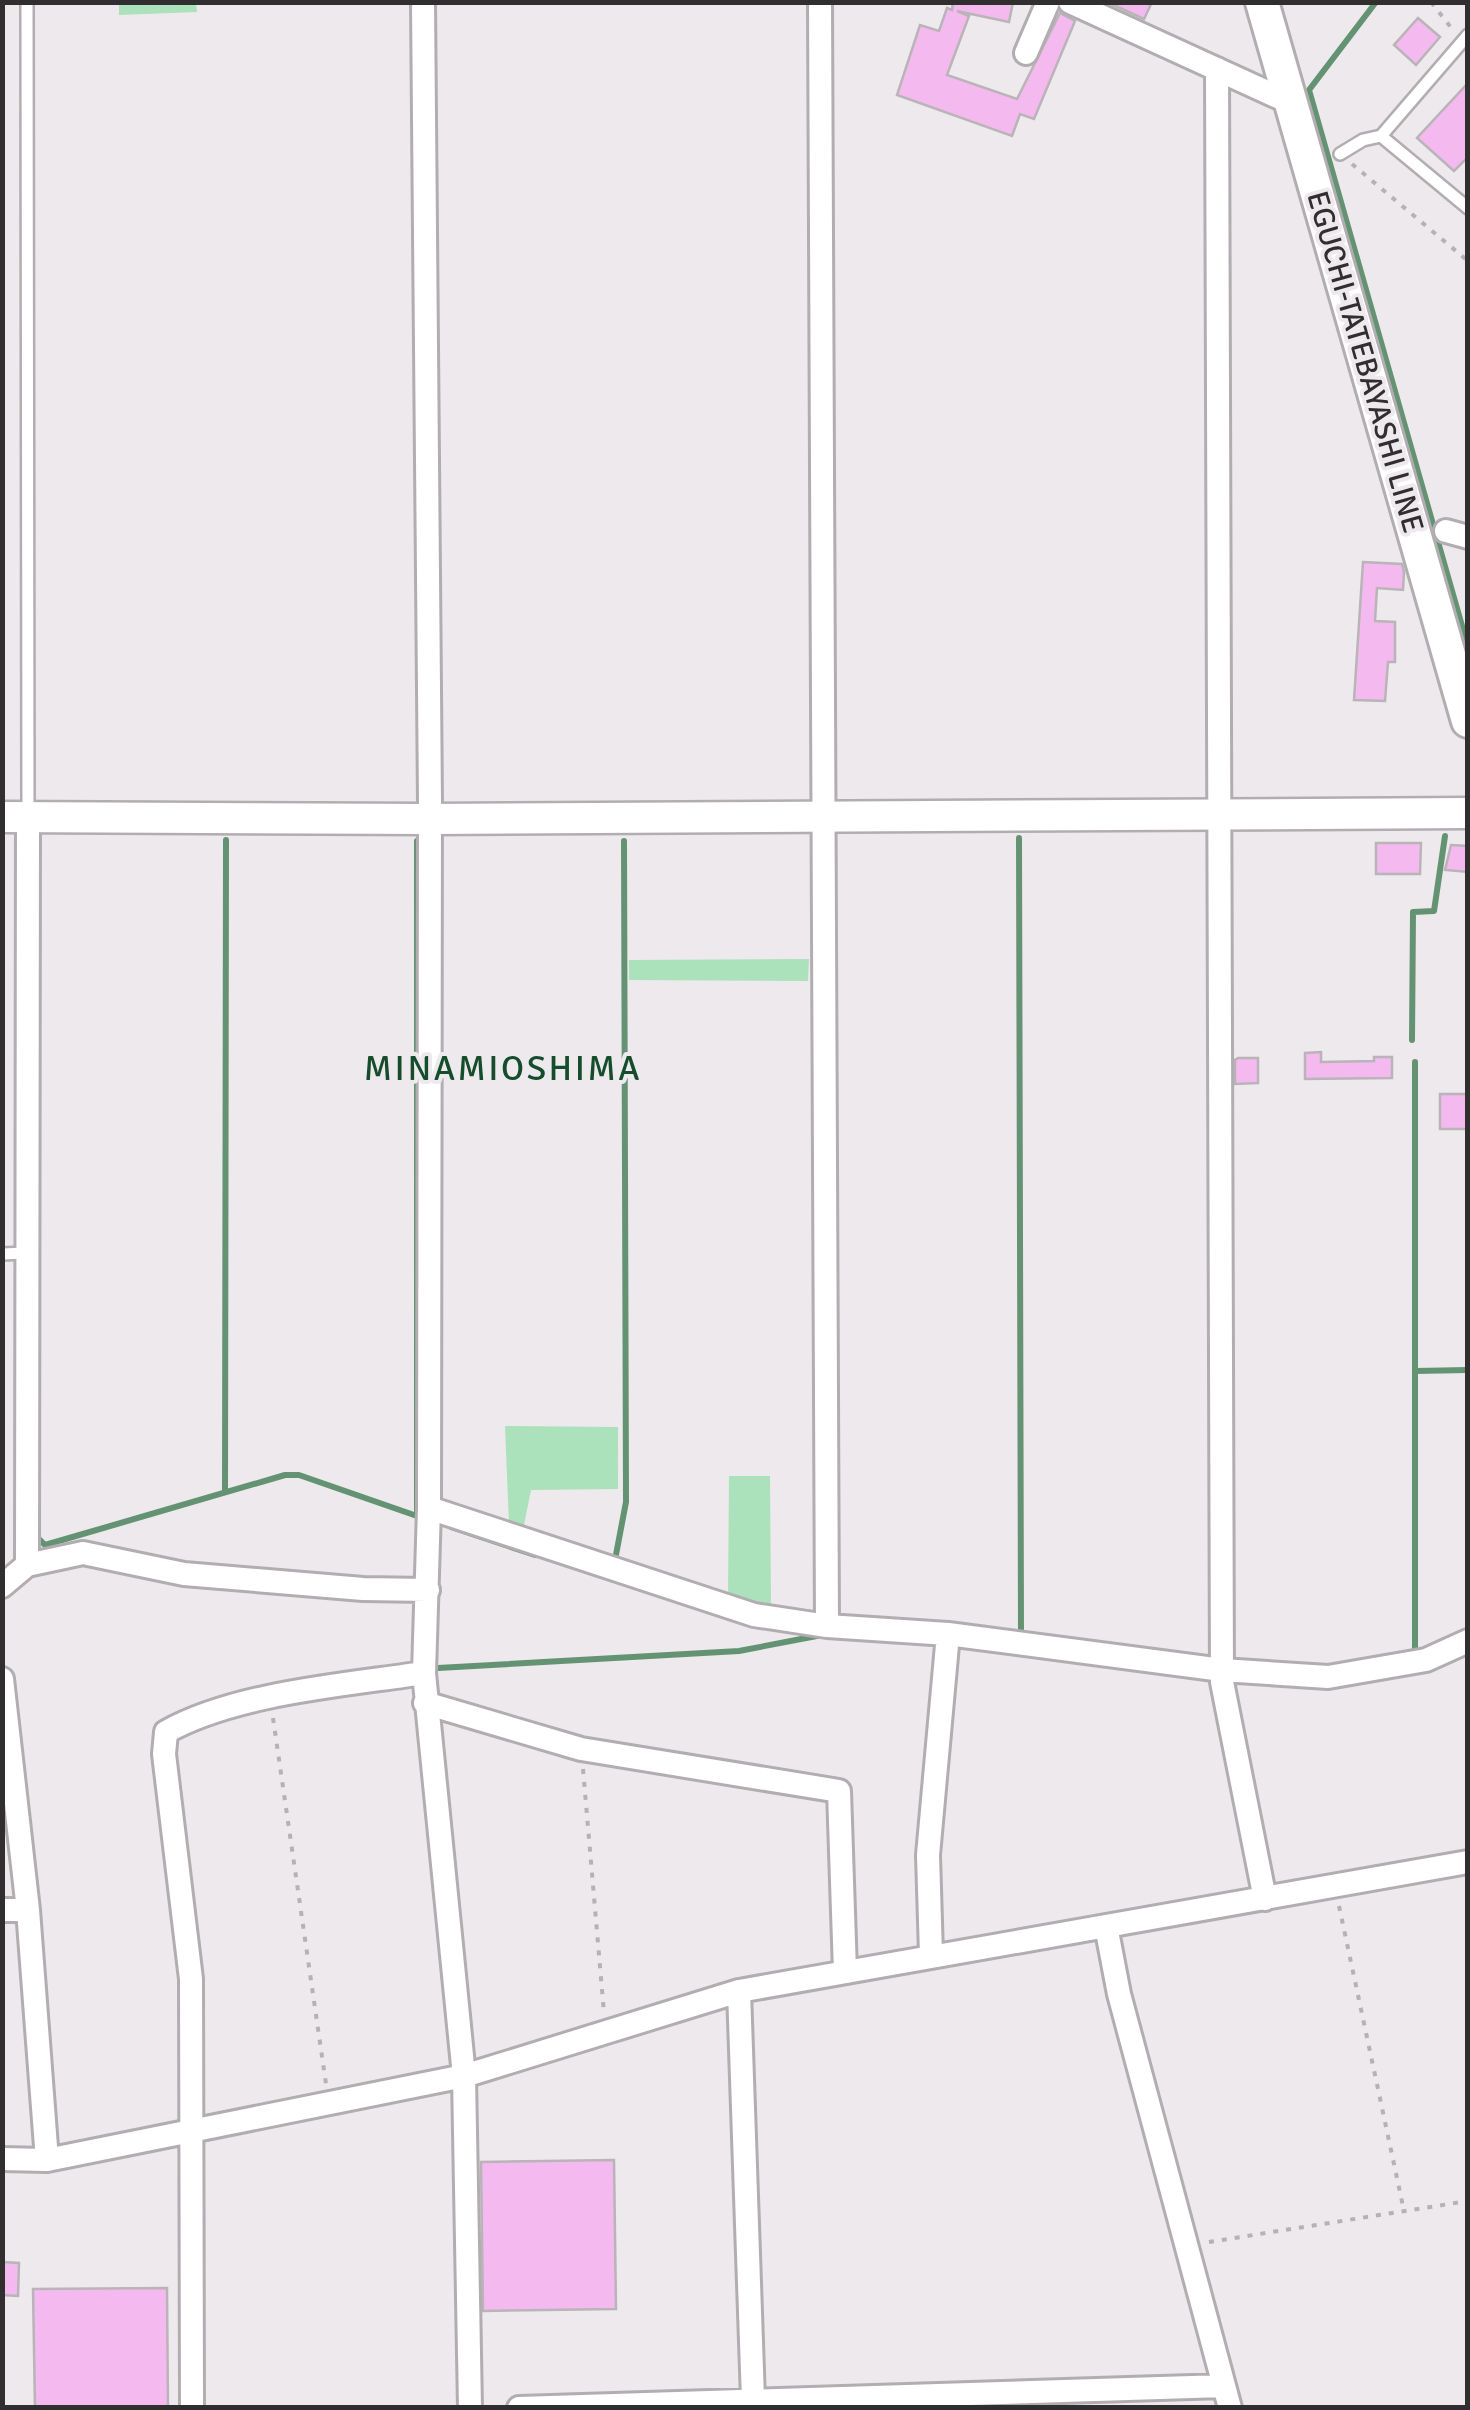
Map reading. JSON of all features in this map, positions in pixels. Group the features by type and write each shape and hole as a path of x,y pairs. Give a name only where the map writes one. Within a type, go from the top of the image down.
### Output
{"main road":[{"name":"EGUCHI-TATEBAYASHI LINE","path":"1262,2 1468,721"}],"street":[{"path":"423,2 430,819 430,1508 424,1673 464,2076 470,2408"},
{"path":"820,2 827,1626"},
{"path":"1026,53 1048,2"},
{"path":"1070,2 1291,103"},
{"path":"1216,69 1222,1670 1265,1899"},
{"path":"27,1565 14,1253 15,817 430,819 1468,813"},
{"path":"430,1508 754,1615 827,1626 948,1634 1222,1670 1328,1677 1426,1660 1468,1640"},
{"path":"2,1586 27,1565 83,1553 184,1574 363,1589 428,1590"},
{"path":"931,1955 928,1855 948,1634"},
{"path":"192,2408 192,1979 164,1754 166,1732 190,1718 270,1698 424,1673"},
{"path":"2,1679 28,1910 48,2160"},
{"path":"425,1704 581,1749 839,1791 845,1972"},
{"path":"2,2159 48,2160 464,2076 739,1991 1468,1862"},
{"path":"2,1910 28,1910"},
{"path":"519,2408 753,2400 1227,2397 1119,1994 1106,1926"},
{"path":"739,1991 753,2400"}],"lane":[{"path":"15,817 28,2"},
{"path":"1340,154 1363,140 1381,136 1466,40"},
{"path":"1381,136 1467,208"}],"path":[{"path":"1431,2 1466,40"},
{"path":"1340,154 1468,261"},
{"path":"270,1698 329,2104"},
{"path":"581,1749 606,2032"},
{"path":"1335,1886 1404,2211"},
{"path":"1185,2246 1468,2200"}],"green space":[{"path":"119,3 196,3 197,12 119,15"},
{"path":"809,959 808,981 629,980 629,960"},
{"path":"505,1426 618,1427 618,1489 531,1490 523,1530 509,1524"},
{"path":"729,1476 770,1476 771,1609 728,1599"}],"building":[{"path":"953,2 1013,2 1009,22 957,11 969,16 947,75 1017,99 1060,13 1075,21 1034,119 1020,114 1012,136 897,95 920,25 939,31"},
{"path":"1107,2 1152,2 1144,19"},
{"path":"1418,18 1440,37 1416,65 1394,45"},
{"path":"1468,83 1468,157 1454,171 1417,138"},
{"path":"1363,562 1402,564 1404,572 1403,590 1377,588 1375,621 1395,622 1395,662 1388,662 1385,701 1354,700"},
{"path":"1376,843 1421,843 1420,874 1376,874"},
{"path":"1451,845 1468,846 1468,872 1445,870"},
{"path":"1321,1052 1321,1062 1392,1057 1392,1078 1305,1079 1305,1053"},
{"path":"1238,1058 1258,1058 1258,1083 1235,1084"},
{"path":"1440,1094 1468,1094 1468,1129 1440,1129"},
{"path":"614,2160 616,2309 483,2311 481,2162"},
{"path":"2,2262 19,2263 18,2296 2,2295"},
{"path":"167,2288 168,2408 35,2408 33,2289"}],"waterway":[{"path":"1376,2 1309,90 1468,647"},
{"path":"1412,1040 1413,912 1434,911 1445,836"},
{"path":"1019,838 1021,1634"},
{"path":"225,1492 226,840"},
{"path":"36,1536 45,1545 285,1475 299,1475 417,1516 417,841"},
{"path":"615,1560 626,1502 624,841"},
{"path":"1415,1062 1415,1651"},
{"path":"1415,1371 1468,1370"},
{"path":"451,1527 535,1555"},
{"path":"438,1668 739,1651 822,1635"}],"district":[{"name":"MINAMIOSHIMA","path":"503,1068"}]}
